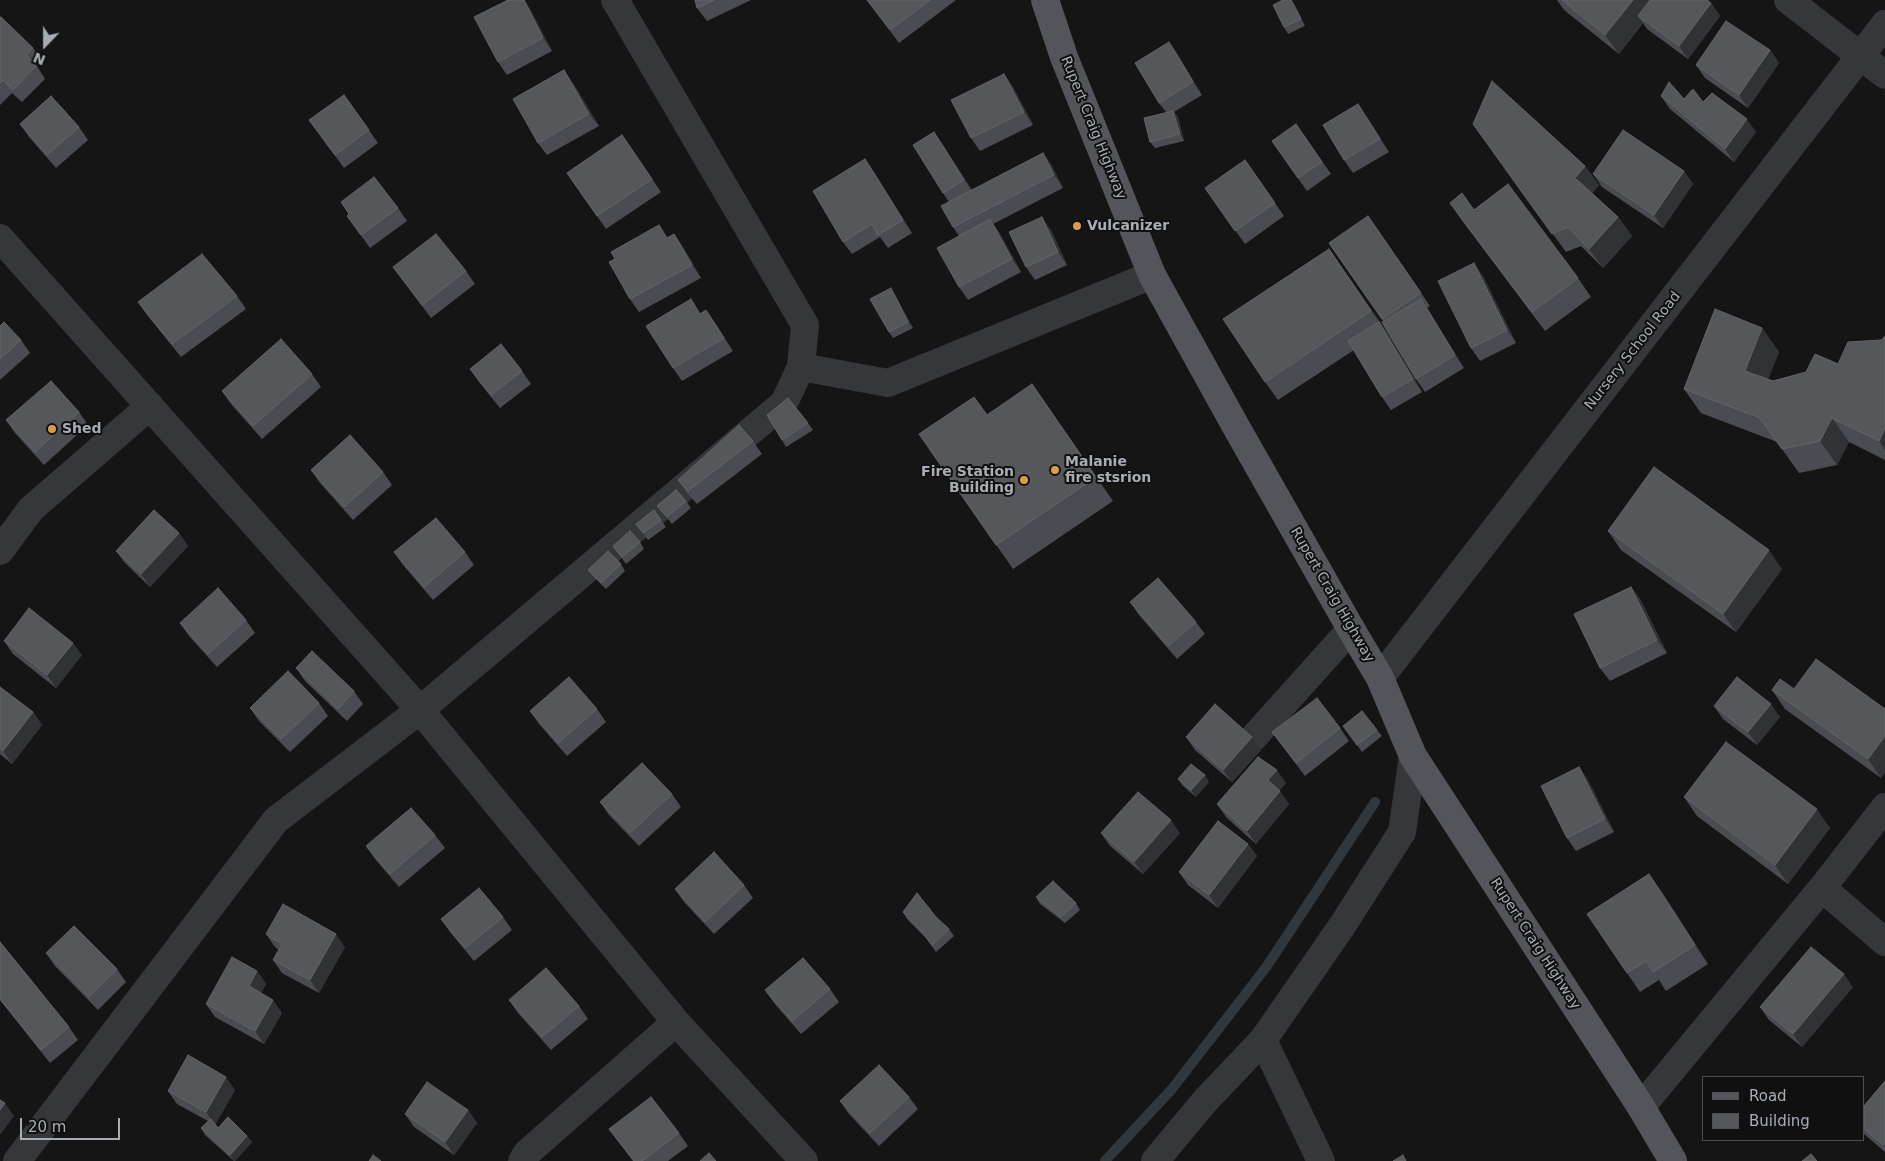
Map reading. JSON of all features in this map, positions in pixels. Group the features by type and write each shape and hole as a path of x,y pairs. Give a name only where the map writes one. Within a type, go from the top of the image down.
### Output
{"main road":[{"name":"Rupert Craig Highway","path":"1045,0 1064,57 1152,275 1350,629 1380,678 1413,756 1641,1107 1673,1161"}],"street":[{"path":"17,1161 276,820 420,710 784,403 801,367 805,325 615,0"},
{"path":"1788,0 1885,75"},
{"name":"Nursery School Road","path":"1380,678 1885,24"},
{"path":"0,238 420,710 676,1022 804,1161"},
{"path":"801,367 888,383 1152,275"},
{"path":"0,551 30,509 150,406"},
{"path":"1254,737 1350,629"},
{"path":"1155,1161 1205,1101 1263,1040 1342,926 1402,832 1413,756"},
{"path":"1641,1107 1822,888 1885,807"},
{"path":"1822,888 1885,942"},
{"path":"522,1161 527,1153 676,1022"},
{"path":"1263,1040 1321,1161"}],"building":[{"path":"508,0 524,0 543,38 498,62 474,17"},
{"path":"695,0 714,0 697,8"},
{"path":"867,0 930,0 890,30"},
{"path":"1283,0 1291,0 1301,19 1284,27 1273,5"},
{"path":"1562,0 1633,0 1605,35"},
{"path":"1650,0 1707,0 1711,3 1679,46 1638,16"},
{"path":"1,17 33,48 26,55 36,66 13,90 3,80 0,83"},
{"path":"1726,21 1770,50 1739,95 1696,65"},
{"path":"1169,42 1193,82 1159,103 1135,63"},
{"path":"564,70 589,114 538,143 513,99"},
{"path":"1004,74 1024,112 971,138 951,100"},
{"path":"1492,81 1585,166 1575,178 1618,217 1589,249 1568,227 1552,234 1473,124"},
{"path":"1669,82 1684,99 1693,89 1703,102 1712,93 1747,119 1725,149 1661,96"},
{"path":"344,95 369,130 335,155 309,120"},
{"path":"51,96 79,127 47,155 20,124"},
{"path":"1358,104 1380,139 1344,160 1323,125"},
{"path":"1173,111 1180,134 1150,142 1144,118"},
{"path":"1296,124 1322,162 1298,178 1272,141"},
{"path":"1623,130 1684,171 1654,215 1593,174"},
{"path":"934,132 964,180 943,193 913,145"},
{"path":"622,135 652,179 597,216 567,173"},
{"path":"1043,153 1054,175 953,227 941,206"},
{"path":"865,159 903,220 878,235 872,224 843,242 813,191"},
{"path":"1245,160 1275,203 1235,231 1205,188"},
{"path":"374,177 398,208 361,235 347,216 349,214 341,202"},
{"path":"1508,184 1578,278 1532,312 1450,203 1462,193 1474,210"},
{"path":"1368,216 1421,293 1382,319 1329,243"},
{"path":"1042,217 1058,252 1026,267 1009,232"},
{"path":"990,219 1012,259 959,287 937,248"},
{"path":"659,225 667,238 674,234 692,265 630,299 609,262 615,259 611,252"},
{"path":"436,234 466,271 422,305 393,267"},
{"path":"1329,249 1371,311 1265,382 1223,319"},
{"path":"202,254 237,296 172,344 138,302"},
{"path":"1474,263 1507,330 1471,348 1438,281"},
{"path":"891,288 908,322 889,332 870,299"},
{"path":"691,299 700,314 706,310 724,338 673,368 646,326"},
{"path":"1421,299 1455,355 1416,379 1382,322"},
{"path":"1715,309 1762,328 1745,371 1773,381 1806,372 1815,354 1838,364 1848,342 1881,340 1885,336 1885,428 1879,441 1832,418 1820,441 1782,449 1760,418 1684,389"},
{"path":"4,322 21,340 0,359 0,326"},
{"path":"1379,322 1413,379 1382,397 1348,341"},
{"path":"281,339 312,374 253,426 222,391"},
{"path":"501,344 522,371 491,395 470,369"},
{"name":"Shed","path":"51,381 79,412 35,452 6,420"},
{"name":"Fire Station Building","path":"1032,384 1096,477 996,545 919,434 974,397 987,415"},
{"path":"788,398 808,423 782,440 767,415"},
{"path":"739,425 753,441 688,491 678,480"},
{"path":"350,435 383,472 344,507 311,470"},
{"path":"1654,467 1769,550 1723,614 1608,531"},
{"path":"676,490 686,501 667,517 657,506"},
{"path":"154,510 179,533 141,574 116,551"},
{"path":"654,510 661,520 643,533 636,524"},
{"path":"436,518 465,552 424,587 394,552"},
{"path":"630,531 640,542 622,557 613,546"},
{"path":"608,551 621,564 601,583 588,570"},
{"path":"1158,578 1196,622 1168,646 1130,602"},
{"path":"1631,587 1657,640 1600,668 1574,614"},
{"path":"218,588 246,620 208,654 180,623"},
{"path":"29,608 73,643 47,675 4,641"},
{"path":"312,651 354,691 338,709 296,668"},
{"path":"1816,659 1885,709 1885,736 1868,759 1772,690 1780,679 1794,689"},
{"path":"288,671 319,703 281,739 250,708"},
{"path":"569,677 597,709 558,743 530,711"},
{"path":"1737,677 1771,704 1748,732 1714,706"},
{"path":"0,687 33,712 3,751 0,748"},
{"path":"1317,698 1340,728 1296,763 1272,732"},
{"path":"1215,704 1252,737 1223,770 1186,737"},
{"path":"1362,711 1377,730 1357,745 1343,726"},
{"path":"1726,742 1817,809 1775,865 1684,797"},
{"path":"1258,757 1277,770 1268,780 1280,791 1247,831 1217,804"},
{"path":"642,763 672,794 630,833 600,802"},
{"path":"1191,764 1205,775 1191,790 1178,779"},
{"path":"1579,767 1605,819 1567,838 1541,786"},
{"path":"1138,792 1171,820 1134,862 1101,833"},
{"path":"411,808 435,835 390,874 366,846"},
{"path":"1218,821 1248,844 1209,895 1179,872"},
{"path":"714,852 744,885 705,922 675,889"},
{"path":"1649,874 1695,945 1653,972 1646,961 1627,973 1587,914"},
{"path":"1053,881 1076,903 1061,917 1036,897"},
{"path":"479,888 503,917 465,948 441,919"},
{"path":"917,893 936,917 949,929 932,945 903,912"},
{"path":"283,904 336,934 310,980 273,960 282,944 266,934"},
{"path":"74,926 117,969 89,997 46,953"},
{"path":"0,942 69,1027 41,1050 0,999"},
{"path":"1811,947 1844,974 1793,1034 1760,1007"},
{"path":"232,957 257,971 249,986 273,1000 255,1031 206,1004"},
{"path":"803,958 830,989 792,1021 765,990"},
{"path":"546,968 579,1006 542,1037 509,1000"},
{"path":"188,1055 226,1077 206,1112 168,1091"},
{"path":"879,1065 909,1097 870,1133 840,1101"},
{"path":"1885,1081 1885,1142 1883,1145 1865,1130 1865,1105"},
{"path":"427,1082 468,1110 445,1142 405,1114"},
{"path":"651,1097 679,1133 642,1161 634,1161 609,1129"},
{"path":"0,1100 5,1103 0,1110"},
{"path":"228,1117 247,1136 230,1155 201,1128 211,1119 218,1128"},
{"path":"709,1153 716,1161 700,1161"},
{"path":"1811,1154 1817,1161 1802,1161"},
{"path":"373,1155 381,1161 369,1161"},
{"path":"1403,1155 1406,1161 1393,1161"}],"waterway":[{"path":"1105,1161 1172,1089 1267,966 1375,802"}],"place":[{"name":"Vulcanizer","path":"1077,226"},
{"name":"Shed","path":"52,429"},
{"name":"Malanie fire stsrion","path":"1055,470"},
{"name":"Fire Station Building","path":"1024,480"}]}
